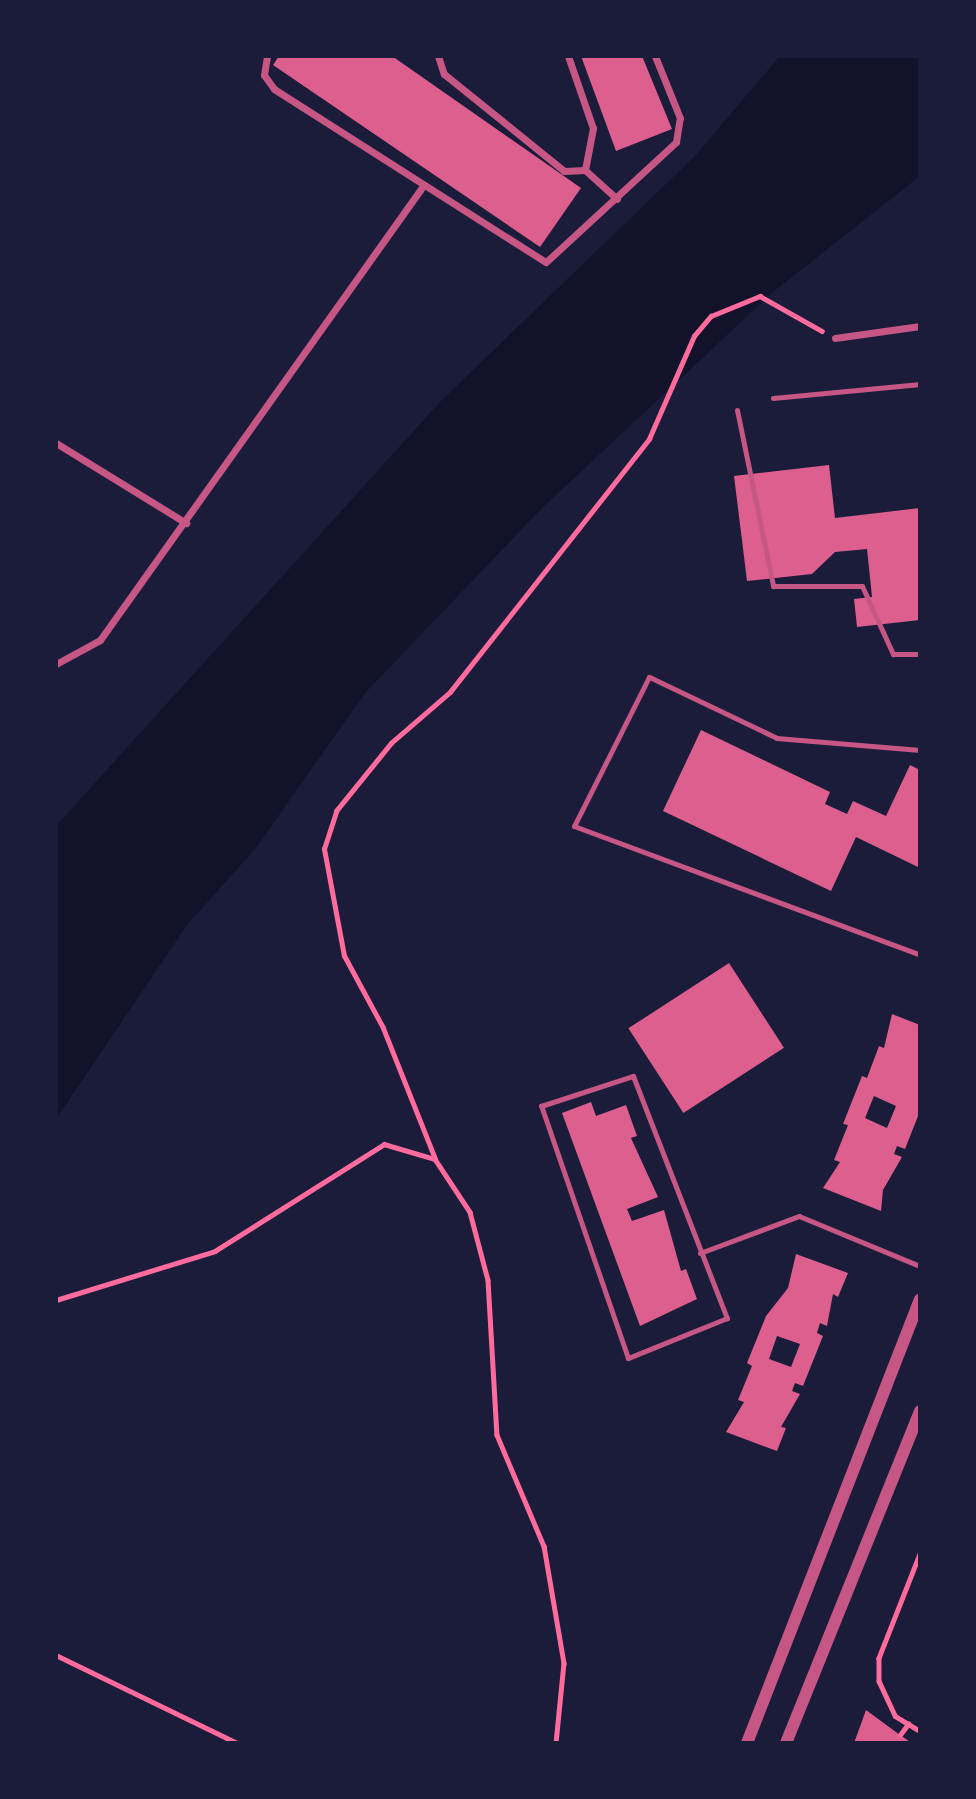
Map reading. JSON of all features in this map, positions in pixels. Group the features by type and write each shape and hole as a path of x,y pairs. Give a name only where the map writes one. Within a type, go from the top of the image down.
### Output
{"street":[{"path":"267,56 264,75 274,89 546,262 676,142 681,130 655,56"},
{"path":"438,56 444,74 564,171 585,170 617,199"},
{"path":"568,56 593,128 585,170"},
{"path":"56,664 100,640 186,523 423,186"},
{"path":"835,338 920,326"},
{"path":"56,443 186,523"},
{"path":"747,1743 920,1300"},
{"path":"786,1743 920,1411"}],"lane":[{"path":"773,398 920,384"},
{"path":"737,410 773,586 862,586 893,654 920,654"},
{"path":"920,750 777,738 649,677 574,826 920,955"},
{"path":"633,1076 700,1253 727,1318 628,1358 541,1106 633,1076"},
{"path":"700,1253 799,1216 920,1266"}],"path":[{"path":"556,1743 564,1663 556,1604 544,1546 497,1435 488,1280 470,1212 435,1159 383,1028 344,956 324,849 335,811 391,743 450,692 649,439 694,337 711,316 760,296 835,338"},
{"path":"56,1300 215,1251 384,1143 435,1159"},
{"path":"920,1554 879,1658 879,1681 895,1716 920,1731"},
{"path":"56,1655 237,1743"},
{"path":"900,1735 908,1724"}],"shaded area":[{"path":"780,56 920,56 920,176 773,292 542,508 365,693 255,849 187,925 56,1119 56,826 441,401 695,156"}],"building":[{"path":"279,56 392,56 581,188 540,247 273,65"},
{"path":"581,56 642,56 672,129 616,151"},
{"path":"829,465 835,518 920,508 920,620 857,627 854,599 872,597 867,549 835,552 812,574 747,581 734,476"},
{"path":"701,730 830,792 825,804 847,814 853,801 886,816 910,765 920,770 920,868 856,837 831,891 663,811"},
{"path":"729,963 784,1048 683,1113 628,1028"},
{"path":"892,1014 920,1025 920,1111 905,1149 897,1146 894,1154 902,1157 883,1190 881,1211 823,1188 840,1162 834,1160 848,1125 843,1124 862,1076 867,1078 879,1046 884,1048","holes":["874,1096 896,1106 887,1128 865,1118"]},
{"path":"591,1102 596,1116 626,1105 637,1136 631,1138 658,1197 627,1209 632,1221 664,1210 681,1271 686,1269 697,1299 640,1326 562,1113"},
{"path":"796,1254 848,1273 838,1297 833,1294 827,1326 820,1323 817,1333 823,1336 803,1386 795,1383 792,1391 800,1394 781,1427 786,1428 777,1451 726,1432 744,1402 738,1400 752,1366 747,1363 766,1316 788,1288","holes":["777,1336 800,1344 791,1367 769,1359"]},
{"path":"866,1710 900,1735 912,1743 854,1743"}]}
